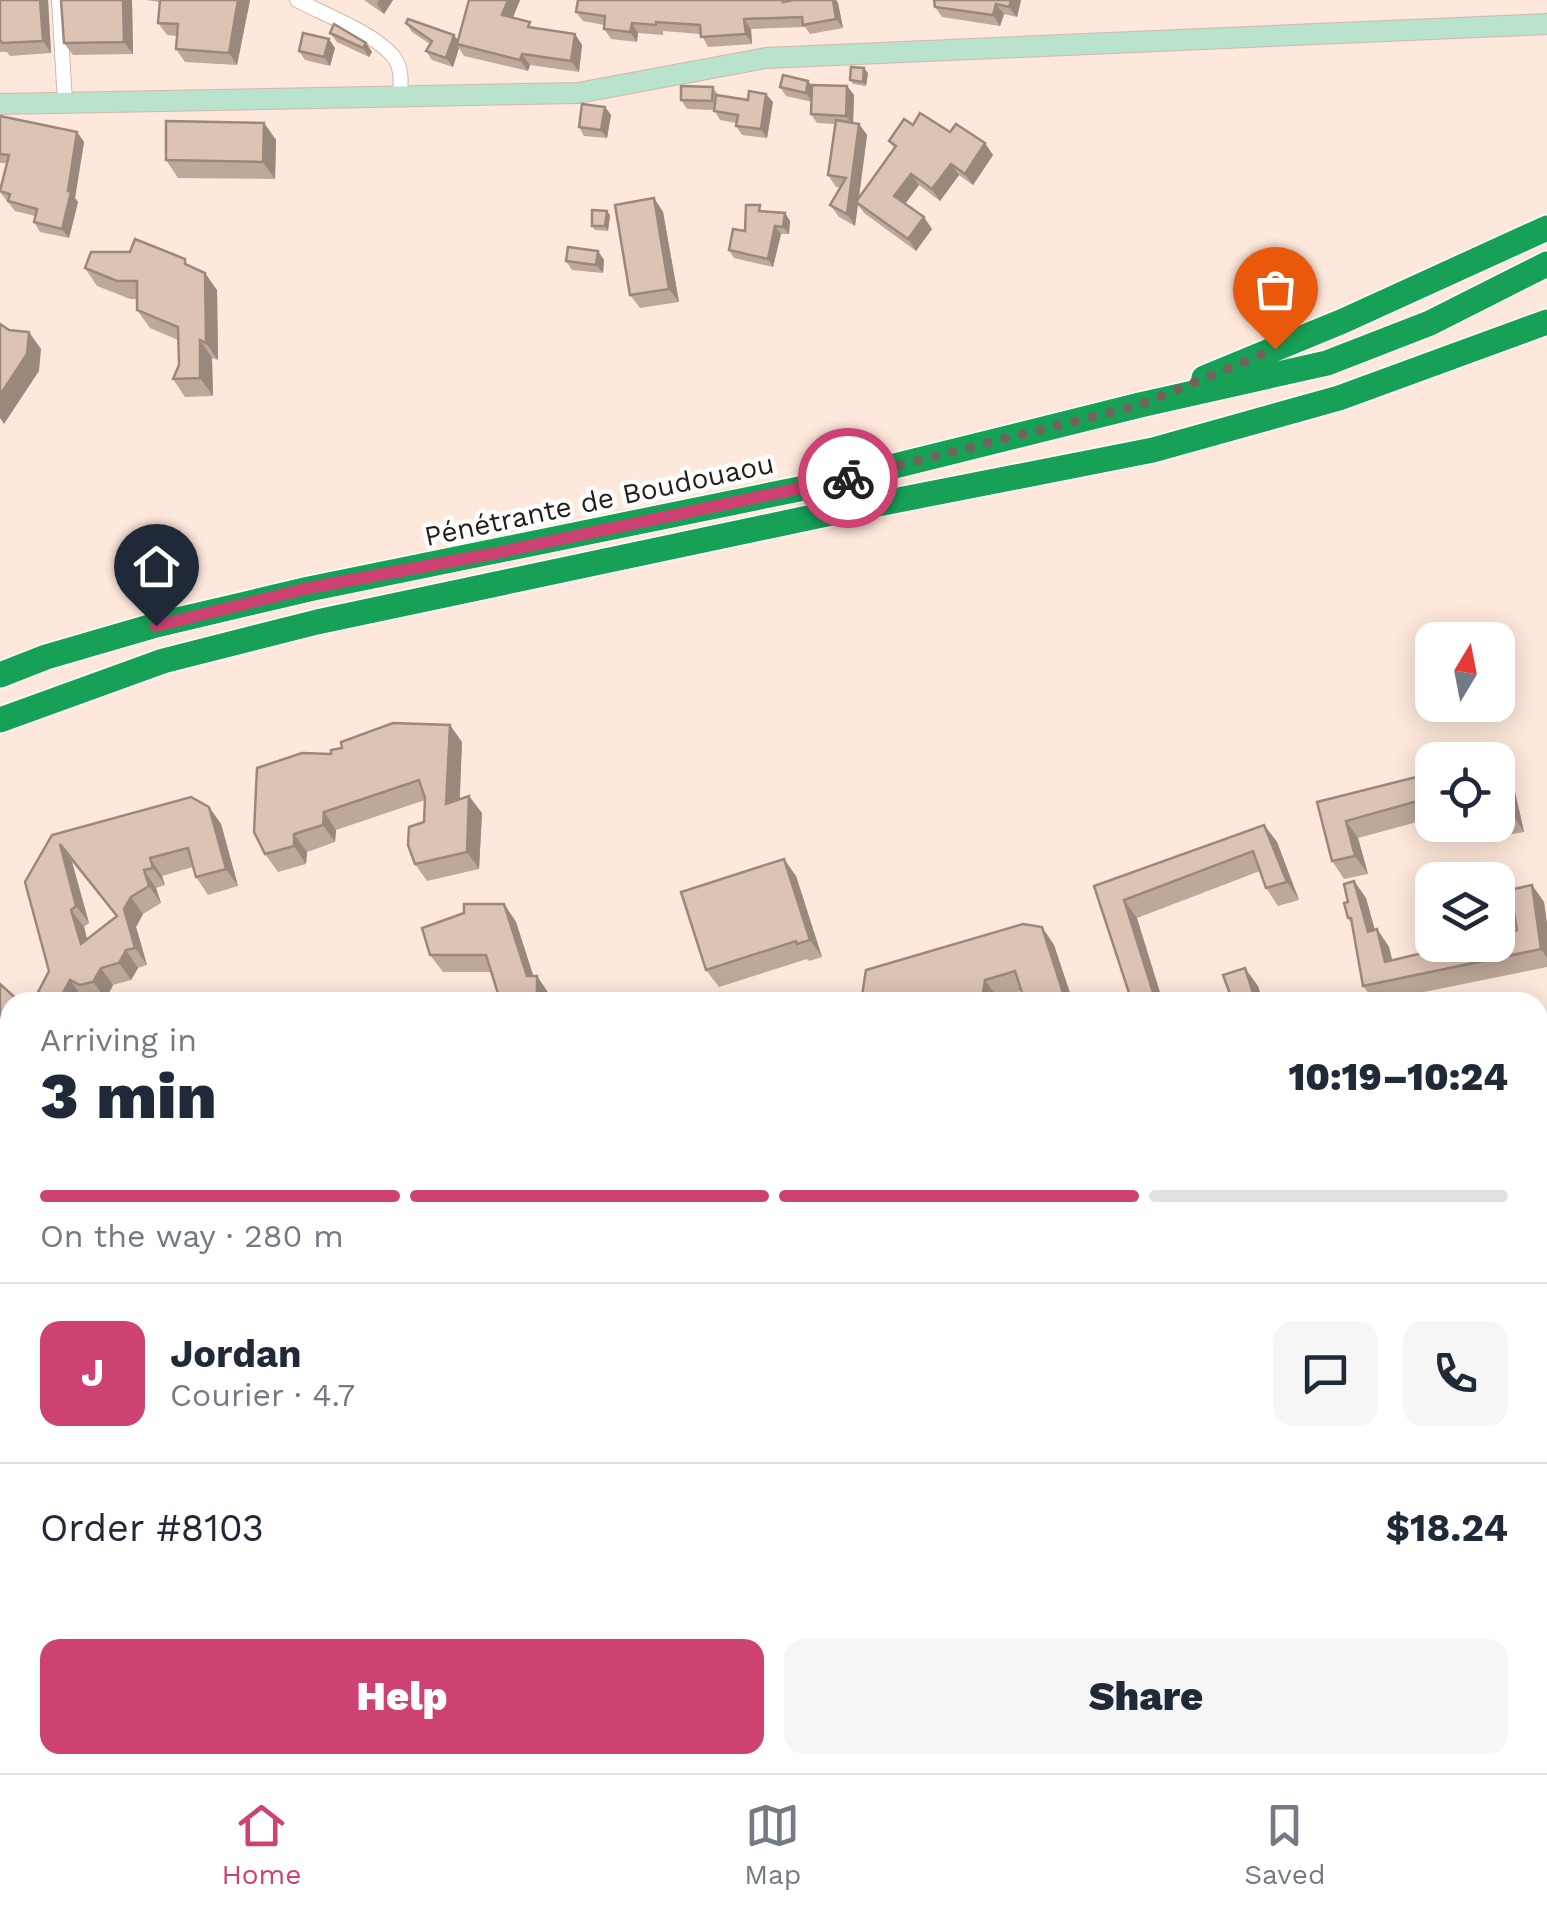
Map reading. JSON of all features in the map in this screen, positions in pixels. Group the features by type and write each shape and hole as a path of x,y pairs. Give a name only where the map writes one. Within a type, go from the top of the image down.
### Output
{"highway":[{"path":"1140,405 1343,322 1547,228"},
{"name":"Pénétrante de Boudouaou","path":"0,675 46,656 309,588 814,486 1326,363 1430,324 1547,264"},
{"path":"1437,361 1547,304"},
{"path":"0,720 163,660 317,622 822,514 1152,450 1339,398 1547,322"}],"main road":[{"path":"0,104 578,93 766,58 1547,24"}],"street":[{"path":"59,0 65,102"},
{"path":"297,0 368,38 394,57 402,78 400,94"}],"building":[{"path":"0,0 40,0 43,41 2,43"},
{"path":"61,0 123,0 124,42 64,43"},
{"path":"160,0 238,0 229,53 176,49 178,24 158,23"},
{"path":"469,0 508,0 502,15 530,22 528,27 575,34 571,61 522,54 520,60 457,44"},
{"path":"578,0 833,0 836,19 803,25 802,17 744,19 746,34 701,37 700,25 632,23 630,32 604,29 605,16 576,12"},
{"path":"934,0 1011,0 1009,7 996,4 993,15 935,7"},
{"path":"408,19 454,35 446,58 426,51 432,41 406,23"},
{"path":"334,24 366,43 363,48 330,33"},
{"path":"303,33 329,39 324,57 299,51"},
{"path":"851,67 864,68 863,82 850,80"},
{"path":"783,75 808,81 806,93 780,87"},
{"path":"812,85 847,86 846,116 811,114"},
{"path":"681,86 713,87 712,101 681,100"},
{"path":"749,91 766,94 761,129 736,126 738,115 714,111 716,95 748,100"},
{"path":"582,104 605,107 601,130 579,127"},
{"path":"920,113 950,132 956,124 985,143 965,174 951,164 932,189 911,174 894,196 924,217 908,239 856,202 896,146 889,141 904,119 913,125"},
{"path":"0,116 77,132 68,191 71,192 62,229 34,222 37,209 8,201 10,194 0,191 9,155 0,154"},
{"path":"836,120 859,124 847,214 830,205 846,178 828,175"},
{"path":"166,121 264,123 263,162 166,160"},
{"path":"654,198 669,289 630,295 615,205"},
{"path":"746,205 760,205 759,211 785,213 783,227 775,226 768,259 729,250 733,229 745,231"},
{"path":"592,210 607,211 605,226 592,226"},
{"path":"135,239 185,259 185,264 205,273 206,343 200,340 200,378 173,379 179,365 178,327 137,310 137,281 117,281 85,268 91,252 130,252"},
{"path":"568,247 598,251 596,265 566,261"},
{"path":"0,324 9,330 29,332 27,354 0,395"},
{"path":"393,723 450,725 446,804 469,796 467,852 415,864 408,845 409,827 424,822 425,798 419,780 324,812 323,825 294,834 294,846 265,854 254,832 257,768 302,753 331,754 331,750 342,748 341,742"},
{"path":"1415,777 1415,802 1346,821 1355,856 1332,861 1317,802"},
{"path":"191,797 209,807 226,869 196,877 188,848 150,858 153,868 144,870 149,886 131,897 124,909 135,948 126,950 119,963 101,968 93,982 80,985 70,980 63,992 38,992 49,971 25,882 52,835","holes":["60,844 117,916 81,944 71,910 76,906"]},
{"path":"1264,825 1287,882 1266,888 1253,851 1124,900 1153,992 1129,992 1094,886"},
{"path":"784,859 810,940 706,970 681,892"},
{"path":"1354,881 1368,932 1377,929 1385,962 1415,955 1415,962 1478,962 1363,986 1351,918 1344,903 1348,902 1344,884"},
{"path":"1532,885 1541,949 1515,954 1515,889"},
{"path":"464,904 504,904 527,976 537,976 537,992 497,992 486,955 430,955 422,928 464,913"},
{"path":"1023,924 1042,927 1063,992 1022,992 1015,971 985,980 983,992 863,992 866,970"},
{"path":"1245,968 1253,992 1229,992 1223,975"}],"way so far":[{"path":"848,478 1140,405 1275,349"}],"route":[{"path":"156,626 309,588 496,553 848,478"}]}
